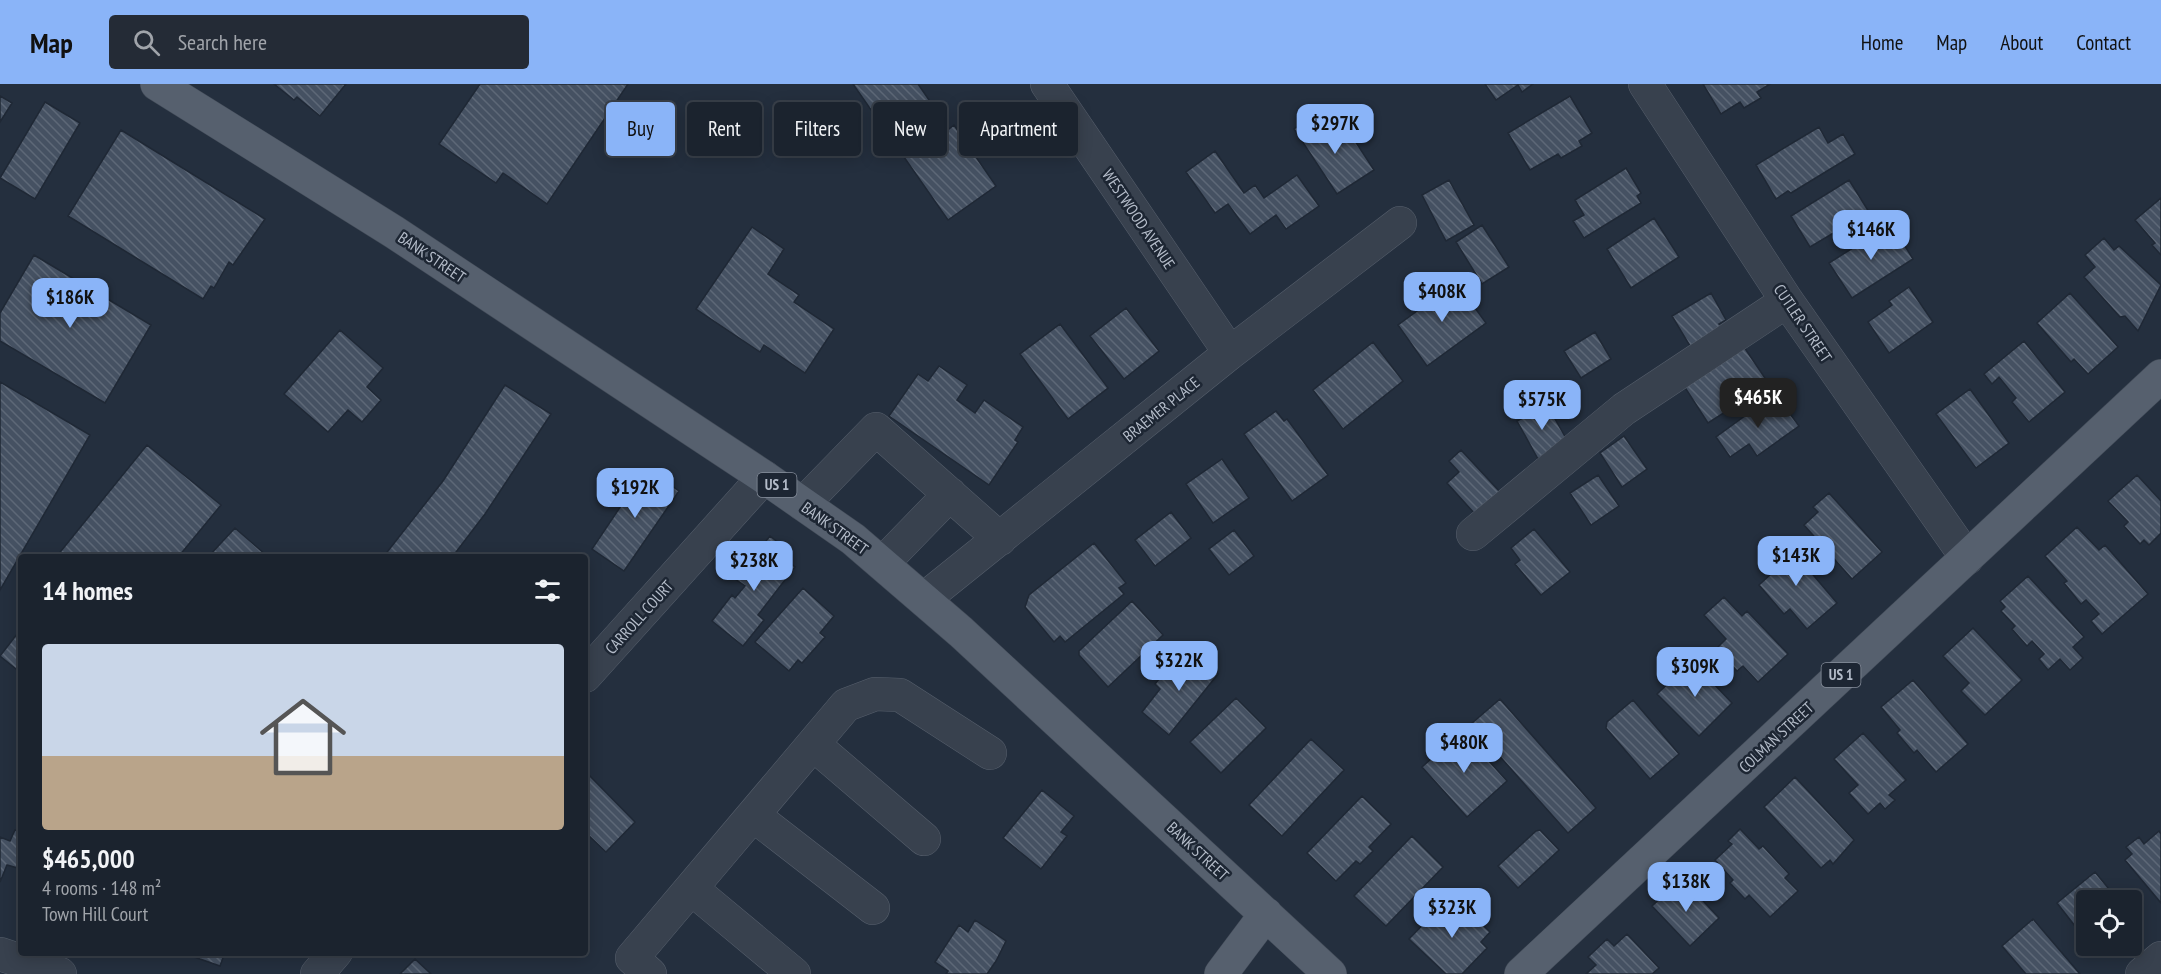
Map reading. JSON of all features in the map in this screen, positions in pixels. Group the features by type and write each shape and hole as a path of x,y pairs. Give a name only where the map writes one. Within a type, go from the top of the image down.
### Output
{"main road":[{"name":"BANK STREET","path":"157,84 345,200 764,477 883,564 924,599 1330,974"},
{"name":"COLMAN STREET","path":"1521,974 2161,376"},
{"path":"1221,974 1266,914"}],"street":[{"name":"WESTWOOD AVENUE","path":"1047,84 1230,353"},
{"name":"CUTLER STREET","path":"1645,84 1787,301 1966,558"},
{"name":"BRAEMER PLACE","path":"924,599 1230,353 1400,223"},
{"path":"1473,534 1624,409 1787,301"},
{"path":"803,504 876,429 1000,539"},
{"name":"CARROLL COURT","path":"588,673 764,477"},
{"path":"883,564 950,494"},
{"path":"650,974 632,958 846,705 875,694 900,694 990,753"},
{"path":"813,744 924,839"},
{"path":"753,815 873,909"},
{"path":"692,889 794,974"},
{"path":"0,954 60,974"},
{"path":"317,974 333,956"},
{"path":"2142,974 2161,958"}],"building":[{"path":"274,84 346,84 320,116 297,97 294,100"},
{"path":"480,84 628,84 616,102 606,102 606,117 547,204 503,173 496,183 439,144"},
{"path":"853,84 918,84 930,102 873,102 873,113"},
{"path":"1485,84 1533,84 1522,92 1518,85 1496,100"},
{"path":"1703,84 1770,84 1757,92 1761,98 1744,108 1740,102 1721,114"},
{"path":"0,96 12,103 0,122"},
{"path":"1570,96 1592,133 1579,141 1582,146 1561,158 1558,154 1530,170 1508,133"},
{"path":"45,102 80,123 35,199 0,178"},
{"path":"1310,117 1324,137 1344,124 1374,170 1337,194 1294,129"},
{"path":"954,125 959,132 959,156 975,156 996,186 948,220 903,156 947,156 947,126 949,129"},
{"path":"1819,127 1828,143 1843,134 1855,154 1791,193 1788,191 1776,199 1756,165"},
{"path":"121,130 265,219 233,265 229,262 214,288 211,286 203,299 68,216"},
{"path":"1215,151 1244,193 1255,185 1264,198 1297,175 1319,206 1286,229 1276,215 1250,234 1228,204 1215,213 1186,172"},
{"path":"1626,168 1641,193 1637,196 1641,203 1584,238 1573,221 1584,215 1575,200"},
{"path":"1449,180 1474,225 1446,241 1422,195"},
{"path":"1849,180 1869,212 1810,247 1791,216"},
{"path":"2161,198 2161,255 2152,245 2155,243 2135,220"},
{"path":"1654,218 1679,257 1631,288 1607,249"},
{"path":"1891,224 1913,259 1852,298 1829,263"},
{"path":"1482,225 1509,267 1482,284 1456,242"},
{"path":"752,227 784,249 768,274 799,295 794,302 834,329 805,373 764,345 760,352 696,309"},
{"path":"2104,238 2114,250 2119,246 2161,285 2138,331 2125,316 2120,317 2084,277 2095,267 2085,255"},
{"path":"34,255 151,325 105,403 0,341 0,313"},
{"path":"1456,282 1486,323 1427,366 1398,325 1428,303 1427,295 1436,289 1439,294"},
{"path":"1909,287 1933,322 1889,353 1868,322 1892,305 1889,301"},
{"path":"1711,293 1726,320 1719,324 1725,332 1693,351 1672,316"},
{"path":"2070,293 2118,347 2088,374 2074,359 2071,362 2037,323"},
{"path":"1126,308 1159,351 1124,379 1090,336"},
{"path":"1060,324 1108,388 1068,419 1020,354"},
{"path":"340,330 383,368 367,387 381,400 362,422 348,410 328,432 284,394"},
{"path":"1595,332 1611,359 1581,378 1564,351"},
{"path":"2024,341 2065,392 2029,422 2012,402 2016,398 1999,377 1992,384 1984,374"},
{"path":"1373,342 1403,381 1343,429 1313,390"},
{"path":"1744,347 1769,384 1708,423 1684,386"},
{"path":"939,366 967,385 957,400 975,413 984,400 1023,427 1015,440 1018,442 989,485 889,416 918,374 928,381"},
{"path":"0,382 90,435 21,554 18,554 18,559 0,590"},
{"path":"505,385 551,414 485,514 455,554 386,554 443,481"},
{"path":"1970,389 2009,443 1976,468 1936,414"},
{"path":"1771,397 1780,410 1785,407 1799,426 1757,456 1749,444 1730,457 1716,437"},
{"path":"1547,405 1567,440 1538,459 1517,421"},
{"path":"1276,411 1284,421 1287,419 1328,475 1292,501 1244,434"},
{"path":"1624,436 1647,469 1622,487 1600,453"},
{"path":"147,445 221,505 181,554 59,554"},
{"path":"1461,450 1500,492 1475,514 1447,483 1459,472 1449,461"},
{"path":"1222,459 1249,498 1213,523 1186,484"},
{"path":"649,470 679,491 624,571 592,549 633,488 629,486 640,471 646,475"},
{"path":"1598,475 1619,506 1591,525 1570,493"},
{"path":"2137,475 2161,501 2161,533 2149,545 2144,540 2140,544 2124,526 2128,522 2108,501"},
{"path":"1829,493 1882,552 1852,579 1804,525 1818,512 1813,507"},
{"path":"1171,512 1191,538 1155,566 1135,540"},
{"path":"2077,527 2099,550 2105,545 2148,594 2102,634 2091,621 2099,614 2086,600 2081,604 2064,583 2067,581 2045,556"},
{"path":"235,528 265,554 211,554"},
{"path":"1534,529 1570,572 1541,595 1515,564 1520,560 1511,548"},
{"path":"1234,530 1254,556 1229,575 1209,549"},
{"path":"770,536 785,548 780,555 795,567 758,615 764,620 743,646 712,621 732,595 735,598 745,586 735,579"},
{"path":"1094,543 1126,583 1119,588 1124,594 1065,642 1060,636 1054,642 1025,607 1029,595"},
{"path":"1786,543 1837,603 1807,629 1790,609 1784,614 1759,585 1771,574 1762,564"},
{"path":"2028,576 2084,637 2073,647 2083,658 2070,670 2060,659 2048,670 2039,659 2044,654 2032,641 2027,646 2012,629 2015,626 2001,611 2005,607 2000,601"},
{"path":"803,588 834,616 820,633 825,637 802,663 798,660 789,671 755,642"},
{"path":"1724,597 1742,616 1747,611 1788,654 1758,682 1743,666 1737,671 1716,649 1726,639 1704,615"},
{"path":"1132,601 1163,635 1108,687 1079,655 1079,651"},
{"path":"1973,628 2022,680 1985,715 1961,691 1969,683 1943,656"},
{"path":"18,633 18,671 0,656"},
{"path":"1191,652 1218,674 1169,735 1142,712 1160,689 1155,684 1176,658 1182,663"},
{"path":"1692,661 1732,703 1699,736 1657,694"},
{"path":"1913,680 1968,744 1936,772 1917,750 1914,753 1897,733 1900,730 1881,707"},
{"path":"1236,698 1266,728 1221,773 1190,742"},
{"path":"1500,699 1596,808 1568,833 1471,724"},
{"path":"1633,700 1679,754 1650,779 1606,728 1607,722"},
{"path":"1462,731 1507,781 1467,817 1422,767"},
{"path":"1863,733 1906,780 1889,795 1895,800 1885,809 1880,803 1868,814 1849,793 1858,785 1834,759"},
{"path":"1311,739 1344,770 1282,836 1249,805"},
{"path":"588,774 635,822 606,852 588,835"},
{"path":"1795,777 1854,840 1833,864 1830,860 1821,868 1764,807"},
{"path":"1042,790 1074,816 1061,832 1067,836 1041,869 1003,838"},
{"path":"1362,796 1391,824 1369,847 1373,851 1360,864 1356,861 1336,881 1307,853"},
{"path":"1740,829 1759,849 1763,846 1789,874 1785,878 1798,891 1770,917 1749,895 1745,899 1730,883 1733,880 1715,860 1732,844 1728,841"},
{"path":"15,830 18,831 18,868 7,865 0,882 0,837 10,841"},
{"path":"1540,830 1559,850 1518,888 1498,866 1536,831"},
{"path":"2159,831 2161,834 2161,903 2125,860 2132,854 2126,847 2139,837 2144,844"},
{"path":"1412,836 1443,867 1386,926 1354,896"},
{"path":"2095,872 2110,890 2076,890 2076,927 2057,903"},
{"path":"1679,881 1688,891 1691,888 1719,918 1690,946 1652,906"},
{"path":"1456,899 1490,932 1481,942 1487,948 1462,974 1446,974 1409,939 1441,906 1446,910"},
{"path":"2033,919 2080,974 2026,974 2002,946"},
{"path":"975,920 1006,941 996,961 987,974 946,974 948,971 935,962 959,925 968,932"},
{"path":"1627,934 1659,968 1652,974 1586,974 1596,965 1588,957 1607,939 1614,946"},
{"path":"191,956 224,956 220,966"},
{"path":"415,959 431,974 400,974"}]}
